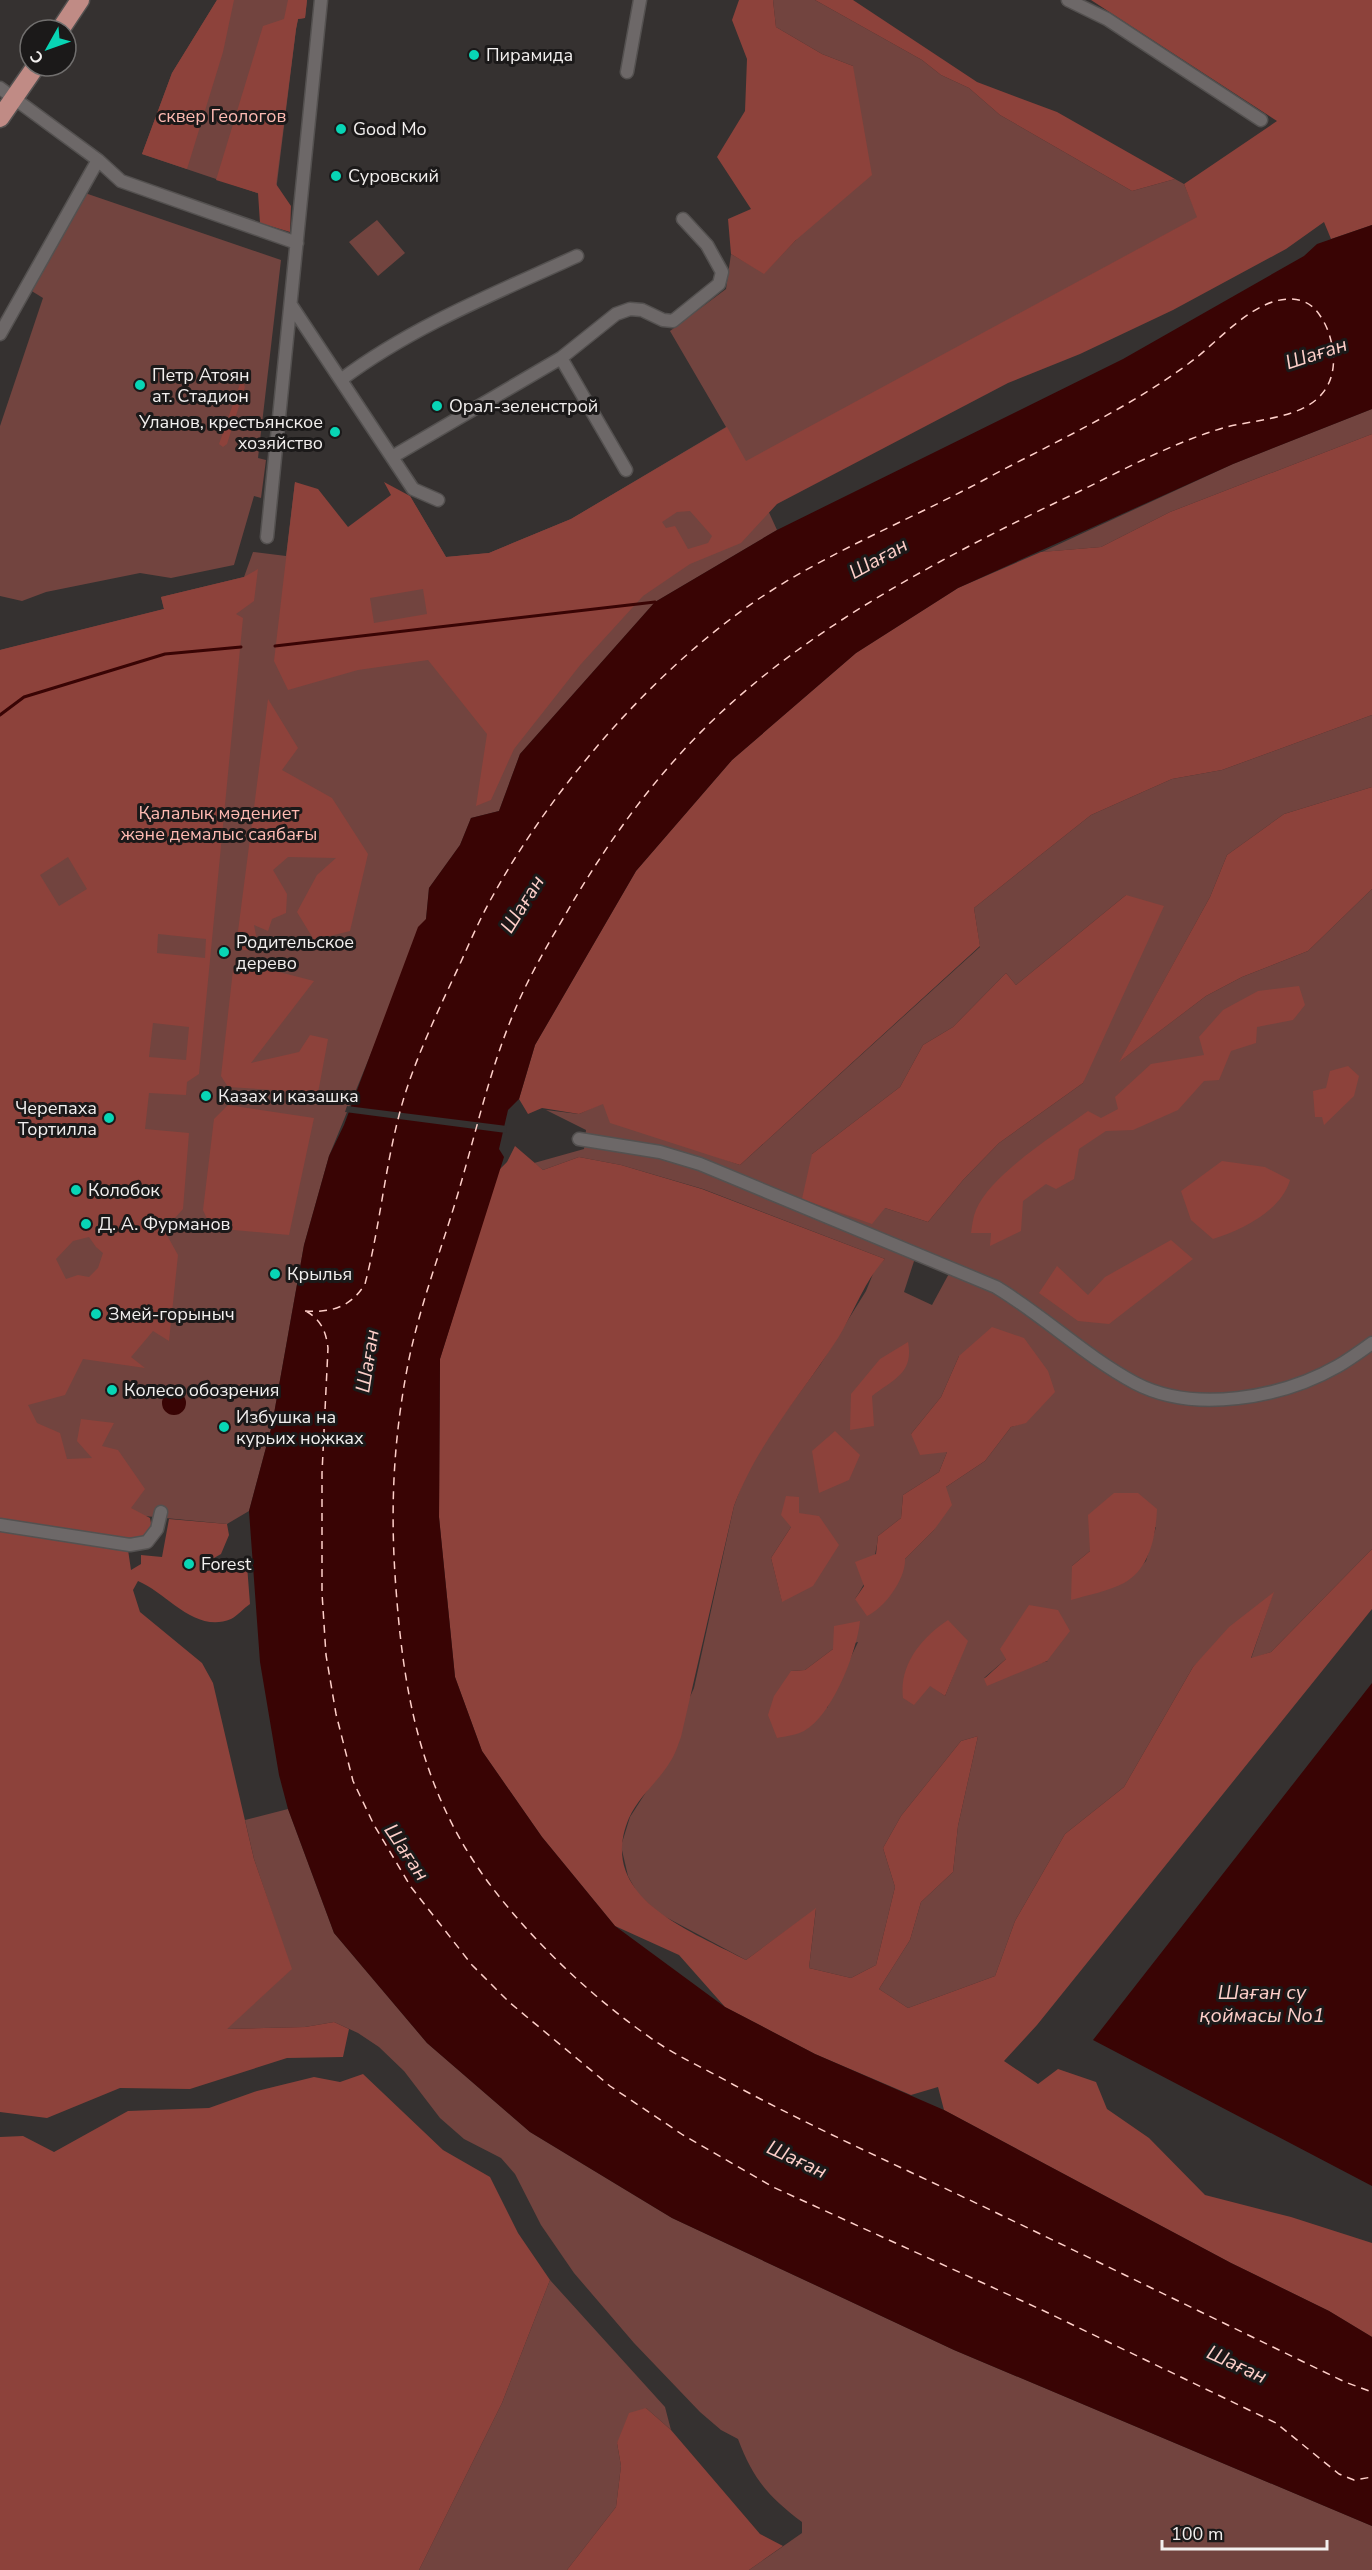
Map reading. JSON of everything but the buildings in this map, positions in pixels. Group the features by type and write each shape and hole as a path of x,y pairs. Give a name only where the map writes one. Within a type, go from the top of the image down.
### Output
{"main road":[{"path":"54,18 66,0"},
{"path":"68,18 80,0"},
{"path":"0,118 5,95 18,74"},
{"path":"5,95 23,78"}],"street":[{"path":"267,537 321,0"},
{"path":"627,72 640,0"},
{"path":"1068,0 1107,19 1261,120"},
{"path":"5,95 98,160 121,180 297,243"},
{"path":"0,334 98,160"},
{"path":"392,458 561,358 616,314 630,309 642,310 663,320 673,321 719,284 722,272 707,245 683,219"},
{"path":"342,379 416,331 577,256"},
{"path":"291,305 342,379 412,489 438,500"},
{"path":"561,358 626,470"},
{"path":"579,1139 660,1152 700,1164 996,1287 1034,1310 1096,1358 1136,1383 1165,1394 1189,1398 1228,1398 1269,1392 1337,1366 1372,1343"},
{"path":"0,1525 130,1545 147,1542 156,1529 161,1512"}],"green space":[{"name":"сквер Геологов","path":"217,0 307,0 305,18 298,19 296,29 275,199 142,154 172,73"},
{"path":"217,0 234,0 223,52 187,169 142,154 172,73"},
{"path":"288,0 307,0 305,18 298,19 296,29 276,184 291,206 290,232 260,223 258,193 216,180 263,26 284,19"},
{"path":"739,0 773,0 776,27 822,54 853,66 872,175 796,240 764,274 731,254 728,219 751,209 717,157 745,111 747,59 732,20"},
{"name":"Қалалық мәдениет және демалыс саябағы","path":"773,0 815,0 922,60 941,75 969,88 1000,115 1132,191 1175,179 1184,184 1198,217 746,462 777,530 655,602 520,754 499,811 471,818 460,845 429,888 426,919 329,1156 304,1245 272,1425 249,1511 227,1524 0,1502 0,650 164,609 161,597 244,577 253,552 286,556 295,482 344,539 410,496 446,557 489,553 571,519 726,427 670,331 726,289 731,254 764,273 796,240 853,66 822,54 776,27"},
{"path":"815,0 853,0 977,82 1057,112 1175,179 1132,191 1000,115 969,88 941,75 922,60"},
{"path":"1091,0 1372,0 1372,225 1331,239 1324,222 1286,249 1173,310 1080,354 1008,383 777,504 741,543 690,564 643,596 581,664 514,749 491,800 476,806 487,734 428,660 358,670 288,690 274,661 295,482 318,489 348,527 391,495 384,482 410,496 446,557 489,553 571,519 727,427 746,461 1197,217 1184,184 1277,121","holes":["690,511 712,536 708,543 688,549 675,526 666,528 662,522 677,512","423,589 427,614 374,623 370,598"]},
{"name":"Петр Атоян ат. Стадион","path":"85,193 281,260 258,458 266,460 261,498 254,496 234,565 171,578 140,573 46,592 22,601 0,596 0,426 43,298 30,290"},
{"path":"377,220 405,253 378,276 349,242"},
{"path":"243,382 245,387 227,444 223,447 219,444 240,384"},
{"path":"1372,409 1372,434 1170,512 1101,547 1042,552 1233,464"},
{"path":"1372,434 1372,715 1222,770 1172,779 1091,815 974,908 980,946 740,1165 610,1123 603,1104 579,1114 542,1108 528,1114 519,1099 535,1045 636,871 732,760 856,653 958,588 1041,552 1101,547 1170,512"},
{"path":"258,569 254,601 236,614 243,618 199,1074 187,1082 186,1095 149,1093 145,1129 189,1133 183,1209 164,1230 178,1255 169,1341 153,1331 131,1357 145,1368 83,1359 65,1395 28,1405 37,1423 60,1433 67,1459 92,1458 77,1441 81,1419 114,1423 102,1446 118,1450 145,1489 131,1508 150,1518 152,1528 144,1540 127,1543 131,1570 141,1564 141,1555 162,1557 169,1519 227,1524 229,1535 221,1554 207,1562 201,1572 247,1565 250,1604 233,1618 218,1622 205,1621 193,1617 138,1581 133,1590 140,1612 202,1663 213,1683 254,1859 292,1969 227,2029 305,2027 334,2022 349,2029 343,2057 287,2058 190,2089 120,2088 47,2118 0,2112 0,650 164,609 161,597 244,577","holes":["68,857 87,889 59,906 40,875","158,934 206,939 205,958 157,953","153,1023 189,1027 186,1060 149,1057","89,1237 103,1253 98,1268 89,1277 78,1275 66,1279 56,1259 73,1241"]},
{"path":"268,699 298,748 282,770 332,798 368,854 350,931 314,940 297,912 317,875 336,858 288,857 273,870 287,894 286,913 272,919 268,931 254,925 259,951 243,950 237,939"},
{"path":"1372,715 1372,787 1284,814 1227,855 1210,897 1120,1061 1206,996 1242,977 1308,951 1372,889 1372,1549 1271,1652 1251,1659 1273,1593 1193,1667 1124,1787 1065,1834 1015,1921 995,1976 908,2008 879,1989 910,1940 921,1902 953,1872 958,1826 978,1736 961,1741 901,1816 883,1848 895,1887 876,1965 851,1978 809,1968 816,1909 746,1960 660,1914 638,1894 628,1876 621,1846 630,1817 648,1789 694,1688 734,1506 747,1471 765,1440 820,1365 866,1291 875,1269 885,1259 703,1189 621,1165 579,1157 543,1170 534,1163 584,1149 586,1130 546,1110 579,1114 603,1103 687,1146 740,1165 980,947 974,908 1091,815 1172,779 1222,770","holes":["1126,895 1083,1083 999,1143 963,1180 928,1222 885,1208 812,1154 900,1087 923,1045 953,1027 1006,973 1016,985","916,1255 952,1268 932,1305 904,1292","959,1356 1026,1422 1011,1427 985,1461 946,1487 934,1530 905,1559 855,1599 871,1569 878,1536 901,1518 903,1495 939,1472 947,1452 911,1434 941,1397","791,1527 782,1601 771,1558","1156,1527 1146,1561 1125,1582 1072,1566 1090,1551","967,1641 945,1696 930,1685","858,1642 827,1708 791,1671 805,1670 833,1649","1006,1659 1048,1661 984,1678"]},
{"path":"1372,787 1372,889 1308,951 1242,977 1206,996 1119,1062 1210,897 1227,855 1284,814"},
{"path":"1126,895 1164,906 1083,1083 999,1143 963,1180 928,1222 885,1208 872,1224 802,1199 812,1154 900,1087 923,1045 953,1027 1006,973 1016,985"},
{"path":"241,962 314,981 251,1063 299,1052 310,1035 328,1039 318,1093 228,1087 221,1076 233,970"},
{"path":"1299,986 1305,1005 1293,1020 1257,1027 1256,1043 1231,1051 1219,1080 1204,1081 1178,1110 1133,1130 1106,1131 1079,1149 1074,1179 1056,1189 1046,1184 1023,1201 1021,1231 990,1246 991,1233 971,1233 975,1213 984,1196 1010,1169 1042,1143 1088,1111 1101,1118 1118,1109 1115,1097 1151,1064 1204,1055 1199,1037 1223,1010 1258,991"},
{"path":"1348,1066 1359,1076 1354,1096 1324,1125 1322,1117 1315,1117 1313,1091 1326,1088 1330,1071"},
{"path":"228,1105 314,1118 289,1235 211,1228 203,1210 214,1119"},
{"path":"515,1146 543,1170 579,1157 621,1165 702,1189 885,1259 866,1286 838,1338 768,1439 744,1482 734,1506 681,1737 670,1762 633,1810 622,1846 625,1870 637,1890 654,1908 700,1937 746,1960 816,1908 809,1968 851,1978 876,1965 895,1887 883,1848 901,1816 961,1741 978,1736 958,1826 953,1872 921,1902 910,1940 879,1989 908,2008 995,1976 1015,1921 1065,1834 1124,1787 1193,1667 1229,1627 1274,1592 1251,1658 1271,1652 1372,1549 1372,1609 1037,2025 1004,2061 1038,2084 1058,2069 1096,2082 1107,2109 1149,2138 1205,2195 1291,2217 1372,2243 1372,2337 1329,2311 1231,2263 944,2110 938,2087 911,2095 815,2054 725,2007 679,1955 615,1926 542,1837 482,1751 455,1677 439,1517 440,1359 498,1171 507,1162"},
{"path":"1222,1161 1265,1167 1290,1180 1278,1201 1259,1218 1213,1239 1191,1220 1181,1191"},
{"path":"1171,1240 1193,1259 1109,1324 1078,1321 1039,1293 1057,1266 1088,1295 1105,1277"},
{"path":"992,1327 1024,1338 1048,1371 1055,1392 1026,1423 1011,1427 985,1461 946,1487 952,1505 934,1530 905,1559 902,1575 893,1592 881,1606 867,1616 855,1599 864,1586 855,1562 876,1554 878,1536 901,1518 903,1495 939,1472 947,1452 920,1455 911,1434 941,1397 959,1356"},
{"path":"908,1342 909,1353 905,1368 895,1380 872,1396 874,1426 850,1430 851,1394 880,1359"},
{"path":"835,1431 860,1455 849,1480 819,1493 812,1451"},
{"path":"1114,1493 1138,1493 1157,1509 1153,1540 1146,1560 1133,1577 1124,1583 1105,1591 1071,1600 1072,1566 1090,1551 1088,1515"},
{"path":"786,1496 799,1497 799,1513 819,1516 839,1545 813,1586 782,1602 771,1558 791,1527 781,1515"},
{"path":"1029,1605 1058,1610 1070,1631 1047,1661 987,1686 984,1679 1006,1659 1000,1649"},
{"path":"948,1620 968,1641 945,1696 930,1686 914,1705 903,1698 908,1664 929,1635"},
{"path":"860,1621 849,1665 825,1711 804,1731 777,1738 768,1715 774,1696 791,1671 805,1670 833,1649 834,1626"},
{"path":"288,1809 334,1933 427,2043 530,2132 672,2218 954,2350 1372,2526 1372,2570 749,2570 802,2533 802,2522 763,2486 738,2439 721,2430 700,2412 634,2343 574,2273 541,2225 515,2174 501,2158 464,2139 440,2118 404,2071 379,2047 358,2033 334,2022 305,2027 226,2029 291,1969 254,1859 245,1820"},
{"path":"363,2074 443,2150 490,2177 518,2233 550,2280 502,2403 419,2570 0,2570 0,2137 23,2136 54,2152 128,2111 209,2108 257,2091 314,2077 340,2082"},
{"path":"550,2280 665,2407 671,2430 646,2408 617,2443 621,2466 616,2507 567,2570 419,2570 502,2403"},
{"path":"646,2408 671,2430 760,2534 783,2546 749,2570 567,2570 616,2507 621,2466 617,2443 629,2413"}],"water":[{"name":"Шаған","path":"1372,225 1372,409 1233,464 958,588 856,653 732,760 636,871 535,1045 519,1099 508,1110 499,1149 504,1157 440,1359 439,1517 455,1677 482,1751 542,1837 615,1926 725,2007 815,2054 944,2110 1231,2263 1329,2311 1372,2337 1372,2526 954,2350 672,2218 530,2132 427,2043 334,1933 288,1809 279,1775 260,1662 249,1511 272,1425 304,1245 329,1156 344,1125 418,927 426,919 429,888 460,845 471,818 499,811 520,754 655,602 777,530 1123,359 1304,256 1317,244"},
{"path":"174,1391 183,1394 186,1403 183,1412 174,1415 165,1412 162,1403 165,1394"},
{"name":"Шаған су қоймасы No1","path":"1372,1683 1372,2186 1093,2040"}],"pier":[{"path":"347,1106 507,1126 506,1133 345,1112"}],"waterway":[{"path":"275,646 655,602"},
{"path":"0,715 24,697 165,654 241,647"}],"ferry route":[{"path":"305,1311 323,1311 340,1307 353,1298 365,1284 394,1134 408,1085 428,1033 475,930 491,899 544,814 575,773 644,695 720,627 786,581 1118,409 1196,358 1252,312 1278,300 1291,299 1308,303 1315,310 1327,329 1333,357 1333,368 1328,385 1318,398 1290,413 1223,428 1167,449 978,542 877,598 828,629 738,697 698,735 642,799 578,892 543,953 517,1004 496,1060 425,1298 408,1364 396,1448 393,1532 396,1589 405,1669 421,1745 433,1781 468,1852 491,1886 527,1929 588,1989 632,2025 665,2047 764,2101 1345,2382 1372,2392"},
{"path":"306,1311 322,1326 328,1348 322,1473 322,1593 326,1655 336,1714 353,1781 374,1825 411,1887 472,1965 509,2002 610,2086 683,2135 773,2187 1042,2310 1276,2423 1339,2474 1354,2480 1372,2477"}],"place":[{"name":"Пирамида","path":"474,55"},
{"name":"Good Mo","path":"341,129"},
{"name":"Суровский","path":"336,176"},
{"name":"Петр Атоян ат. Стадион","path":"140,385"},
{"name":"Орал-зеленстрой","path":"437,406"},
{"name":"Уланов, крестьянское хозяйство","path":"335,432"},
{"name":"Родительское дерево","path":"224,952"},
{"name":"Казах и казашка","path":"206,1096"},
{"name":"Черепаха Тортилла","path":"109,1118"},
{"name":"Колобок","path":"76,1190"},
{"name":"Д. А. Фурманов","path":"86,1224"},
{"name":"Крылья","path":"275,1274"},
{"name":"Змей-горыныч","path":"96,1314"},
{"name":"Колесо обозрения","path":"112,1390"},
{"name":"Избушка на курьих ножках","path":"224,1427"},
{"name":"Forest","path":"189,1564"}]}
